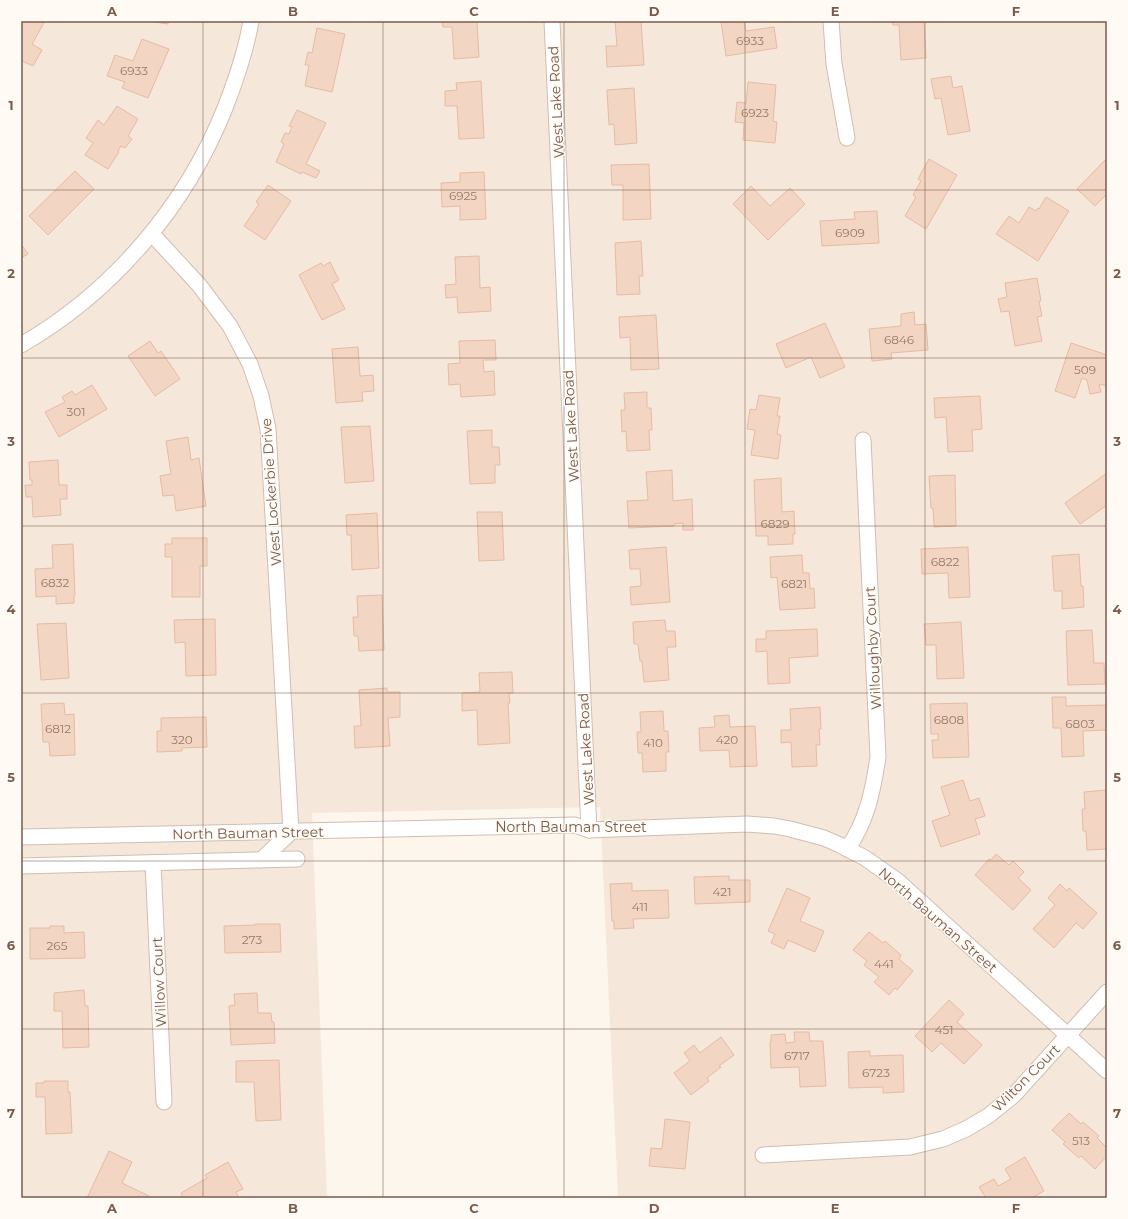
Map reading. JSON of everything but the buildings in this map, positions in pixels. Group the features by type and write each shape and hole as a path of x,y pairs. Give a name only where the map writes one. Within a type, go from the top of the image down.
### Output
{"street":[{"path":"21,345 60,321 84,301 110,278 152,234 195,169 216,131 243,58 251,21"},
{"name":"West Lake Road","path":"552,21 589,830"},
{"path":"831,21 834,64 847,138"},
{"name":"West Lockerbie Drive","path":"152,234 199,285 230,326 250,364 265,413 270,446 291,832"},
{"name":"Willoughby Court","path":"847,849 861,825 868,809 878,757 863,440"},
{"name":"North Bauman Street","path":"21,837 576,825 589,830 747,824 790,829 824,838 847,849 865,858 899,882 1107,1071"},
{"path":"261,860 291,832"},
{"name":"North Bauman Street","path":"21,866 297,859"},
{"name":"Willow Court","path":"153,863 164,1102"},
{"name":"Wilton Court","path":"763,1154 910,1147 943,1139 966,1129 995,1111 1017,1092 1107,992"}],"shaded area":[{"path":"21,21 1107,21 1107,1198 618,1198 600,807 312,813 327,1198 21,1198"}]}
